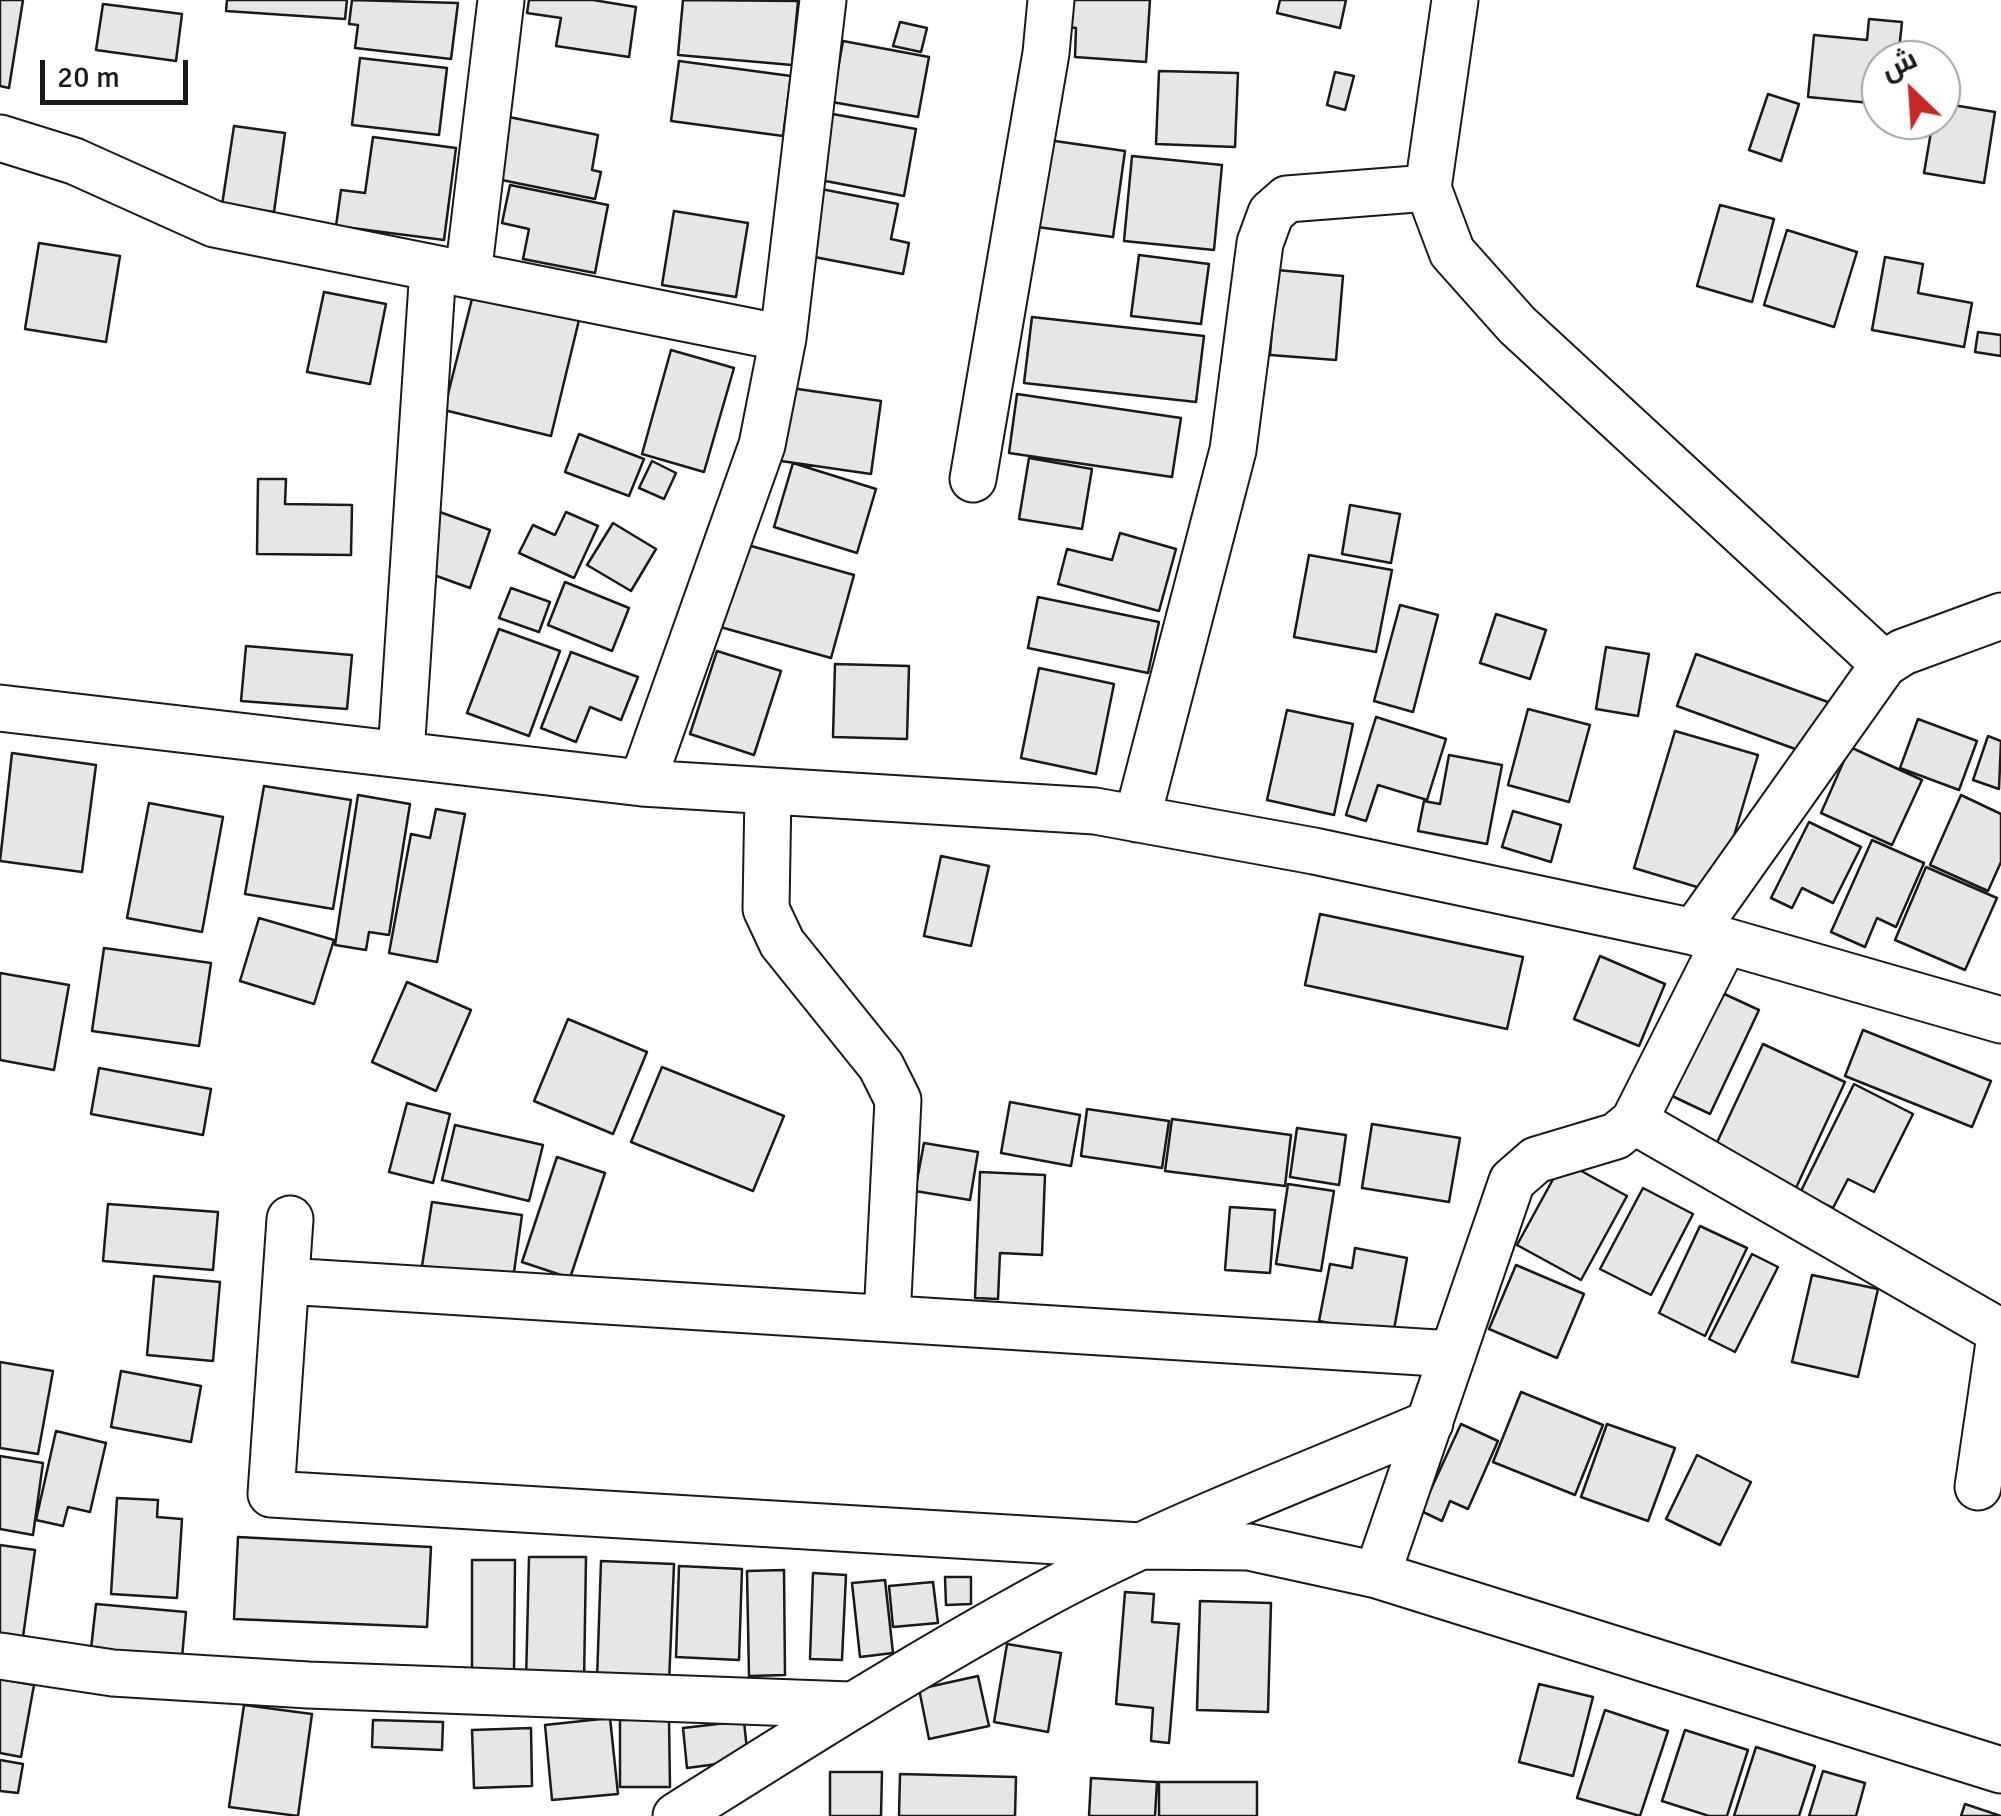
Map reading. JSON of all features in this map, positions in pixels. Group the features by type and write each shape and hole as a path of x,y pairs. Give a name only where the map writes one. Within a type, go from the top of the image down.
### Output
{"street":[{"path":"401,754 451,271 502,0"},
{"path":"642,783 762,446 783,338 823,0"},
{"path":"974,478 1046,54 1051,0"},
{"path":"1456,0 1428,188 1452,252 1517,326 1884,664"},
{"path":"0,138 74,161 214,224 783,338"},
{"path":"1137,819 1233,450 1260,243 1271,213 1287,200 1428,188"},
{"path":"1377,1575 1512,1181 1536,1160 1616,1136 1634,1121 1710,936 1884,664 1903,652 2001,616"},
{"path":"0,708 642,783 1096,811 1314,851 1710,936 2001,1020"},
{"path":"768,792 766,909 782,943 881,1066 898,1100 887,1318"},
{"path":"1634,1121 2000,1330 1978,1486"},
{"path":"290,1220 270,1494 1142,1546 1250,1547 1377,1575 2001,1770"},
{"path":"286,1281 1453,1354"},
{"path":"676,1816 850,1706 1049,1592 1142,1546 1430,1424"},
{"path":"0,1656 113,1673 308,1685 850,1706"}],"building":[{"path":"0,0 23,0 9,88 0,86"},
{"path":"227,0 347,0 345,19 226,11"},
{"path":"352,0 458,3 451,59 355,48 358,25 349,24"},
{"path":"529,0 593,0 636,7 629,57 556,46 561,18 527,13"},
{"path":"683,0 798,1 792,65 678,55"},
{"path":"1060,0 1150,0 1146,62 1075,57 1076,28 1058,26"},
{"path":"1280,0 1346,0 1340,28 1277,13"},
{"path":"103,4 182,14 176,61 96,50"},
{"path":"1869,19 1902,22 1900,40 1867,40"},
{"path":"900,22 927,28 921,52 893,46"},
{"path":"1814,35 1867,40 1861,40 1861,102 1808,97"},
{"path":"843,41 929,57 918,117 832,102"},
{"path":"360,58 447,68 439,135 352,125"},
{"path":"679,61 791,76 783,136 671,121"},
{"path":"1159,71 1238,73 1235,147 1156,144"},
{"path":"1335,72 1354,76 1345,110 1327,105"},
{"path":"1768,94 1799,104 1781,161 1749,150"},
{"path":"1961,106 1995,112 1984,183 1924,173 1930,140 1961,140"},
{"path":"827,113 916,129 904,196 815,179"},
{"path":"504,116 598,135 592,170 601,172 595,199 492,178"},
{"path":"234,126 285,133 274,212 222,205"},
{"path":"373,137 456,148 444,240 336,226 341,190 365,193"},
{"path":"1048,140 1125,151 1113,237 1037,227"},
{"path":"1132,156 1222,165 1214,250 1124,241"},
{"path":"510,185 608,205 595,273 523,259 529,229 502,223"},
{"path":"816,188 898,204 891,239 909,243 903,274 804,255"},
{"path":"1720,205 1774,219 1752,302 1697,286"},
{"path":"674,211 748,223 736,297 662,285"},
{"path":"1787,230 1857,252 1834,327 1764,305"},
{"path":"39,243 120,256 106,342 25,329"},
{"path":"1139,255 1209,264 1201,324 1131,316"},
{"path":"1885,257 1923,264 1918,293 1972,303 1964,347 1872,330"},
{"path":"1277,270 1343,276 1336,360 1270,355"},
{"path":"324,292 386,304 370,384 307,372"},
{"path":"473,295 579,320 551,436 444,410"},
{"path":"1032,317 1204,336 1196,402 1024,383"},
{"path":"1978,332 2001,335 2001,356 1975,352"},
{"path":"671,350 734,368 704,472 642,454"},
{"path":"784,387 881,401 871,474 774,460"},
{"path":"1017,394 1181,418 1172,477 1009,453"},
{"path":"579,434 644,459 629,496 565,472"},
{"path":"1029,458 1092,469 1082,529 1019,519"},
{"path":"652,461 676,473 664,499 639,488"},
{"path":"793,463 876,489 857,553 774,527"},
{"path":"258,479 286,479 285,504 352,505 351,555 257,554"},
{"path":"1350,505 1400,514 1391,563 1342,554"},
{"path":"437,511 490,530 470,588 417,569"},
{"path":"566,512 598,526 574,578 519,553 533,525 555,535"},
{"path":"613,523 656,549 631,591 587,565"},
{"path":"1120,533 1176,549 1159,611 1058,584 1067,549 1112,560"},
{"path":"737,542 854,575 831,658 713,625"},
{"path":"1309,555 1392,570 1376,652 1294,637"},
{"path":"565,582 629,608 612,651 548,625"},
{"path":"511,588 550,602 539,632 499,618"},
{"path":"1038,597 1159,622 1148,673 1028,648"},
{"path":"1400,605 1438,615 1413,712 1374,701"},
{"path":"1496,614 1546,630 1530,679 1480,663"},
{"path":"499,629 560,651 529,736 467,713"},
{"path":"246,646 352,655 347,709 241,701"},
{"path":"1606,647 1649,654 1638,716 1596,709"},
{"path":"717,651 781,671 754,755 690,734"},
{"path":"571,652 638,677 621,720 590,707 576,742 541,728"},
{"path":"1696,654 1828,702 1809,754 1677,706"},
{"path":"835,664 909,666 907,739 833,737"},
{"path":"1039,668 1114,684 1096,774 1021,758"},
{"path":"1528,709 1590,725 1569,802 1508,785"},
{"path":"1287,710 1353,724 1334,815 1267,800"},
{"path":"1376,717 1446,739 1427,800 1378,785 1366,821 1346,815"},
{"path":"1918,719 1977,741 1959,790 1900,768"},
{"path":"1675,731 1758,755 1717,893 1634,868"},
{"path":"1988,736 2001,741 1999,789 1973,780"},
{"path":"1850,747 1922,780 1892,845 1821,813"},
{"path":"12,753 96,765 82,872 0,861"},
{"path":"1449,755 1502,765 1487,844 1418,831 1424,801 1440,804"},
{"path":"264,786 351,800 333,909 245,894"},
{"path":"358,795 410,804 389,935 369,932 366,950 335,945"},
{"path":"1961,795 2001,814 2001,862 1988,891 1930,865"},
{"path":"149,803 223,817 202,932 127,918"},
{"path":"436,809 465,814 437,962 389,953 411,834 430,838"},
{"path":"1513,811 1561,825 1551,862 1502,847"},
{"path":"1809,822 1861,847 1833,903 1802,888 1792,908 1771,898"},
{"path":"1872,840 1924,863 1896,927 1877,918 1865,947 1831,932"},
{"path":"941,856 989,866 971,946 924,936"},
{"path":"1926,867 1997,898 1965,970 1895,940"},
{"path":"1320,914 1523,957 1507,1029 1305,985"},
{"path":"259,918 334,940 314,1004 240,981"},
{"path":"104,948 211,963 199,1046 92,1031"},
{"path":"1600,956 1665,984 1639,1046 1574,1019"},
{"path":"0,973 69,985 54,1070 0,1060"},
{"path":"407,982 471,1010 436,1091 372,1062"},
{"path":"1720,992 1759,1010 1710,1114 1670,1095"},
{"path":"568,1019 647,1052 613,1134 534,1101"},
{"path":"1863,1030 1991,1081 1972,1127 1845,1076"},
{"path":"1763,1044 1845,1082 1795,1190 1713,1151"},
{"path":"662,1067 784,1116 753,1191 631,1142"},
{"path":"99,1068 211,1089 203,1135 91,1114"},
{"path":"1854,1084 1913,1114 1874,1192 1848,1179 1833,1208 1800,1193"},
{"path":"1010,1102 1080,1115 1071,1166 1001,1153"},
{"path":"407,1103 450,1114 433,1183 389,1172"},
{"path":"1087,1109 1169,1121 1162,1168 1081,1156"},
{"path":"1172,1119 1291,1135 1285,1186 1165,1171"},
{"path":"1372,1124 1460,1138 1449,1202 1362,1188"},
{"path":"455,1125 543,1145 529,1201 442,1180"},
{"path":"1297,1128 1346,1135 1339,1185 1290,1177"},
{"path":"924,1143 978,1152 970,1200 915,1191"},
{"path":"557,1157 605,1173 570,1278 522,1262"},
{"path":"1563,1161 1627,1196 1581,1280 1517,1245"},
{"path":"980,1172 1045,1175 1042,1255 1000,1253 998,1299 975,1298"},
{"path":"1288,1184 1334,1191 1321,1271 1276,1264"},
{"path":"1643,1188 1693,1214 1651,1295 1600,1269"},
{"path":"432,1202 522,1215 513,1279 422,1266"},
{"path":"108,1204 218,1212 213,1270 103,1261"},
{"path":"1230,1207 1275,1210 1270,1273 1225,1270"},
{"path":"1700,1226 1747,1248 1705,1336 1659,1313"},
{"path":"1355,1248 1407,1258 1393,1335 1319,1321 1330,1264 1352,1268"},
{"path":"1752,1254 1778,1267 1735,1352 1709,1339"},
{"path":"1516,1265 1584,1294 1557,1358 1489,1329"},
{"path":"1812,1275 1878,1289 1858,1377 1792,1362"},
{"path":"154,1276 220,1282 213,1361 147,1355"},
{"path":"0,1362 53,1371 38,1454 0,1448"},
{"path":"121,1371 201,1386 191,1442 111,1427"},
{"path":"1521,1392 1603,1425 1575,1495 1493,1462"},
{"path":"1461,1424 1498,1441 1468,1509 1450,1501 1442,1521 1421,1511"},
{"path":"1607,1424 1675,1448 1648,1521 1581,1497"},
{"path":"56,1431 106,1443 90,1512 68,1507 63,1526 36,1520"},
{"path":"1697,1455 1751,1482 1720,1545 1666,1519"},
{"path":"0,1456 43,1463 33,1535 0,1529"},
{"path":"117,1498 158,1500 157,1517 182,1519 177,1598 111,1594"},
{"path":"238,1537 431,1547 427,1627 234,1619"},
{"path":"0,1545 35,1550 23,1637 0,1633"},
{"path":"529,1557 586,1557 584,1682 526,1681"},
{"path":"472,1560 515,1560 514,1674 472,1674"},
{"path":"601,1561 674,1564 669,1683 597,1680"},
{"path":"679,1566 742,1569 739,1660 676,1657"},
{"path":"784,1570 785,1675 749,1676 747,1571"},
{"path":"813,1573 846,1575 842,1660 810,1659"},
{"path":"945,1577 971,1577 971,1604 946,1605"},
{"path":"885,1580 893,1653 860,1657 852,1583"},
{"path":"933,1582 938,1623 893,1627 889,1586"},
{"path":"1125,1592 1154,1594 1152,1622 1179,1624 1169,1743 1151,1741 1153,1708 1116,1704"},
{"path":"1200,1601 1271,1603 1268,1712 1197,1710"},
{"path":"96,1604 186,1612 182,1658 91,1649"},
{"path":"1007,1644 1061,1653 1048,1732 994,1722"},
{"path":"978,1676 989,1726 929,1739 919,1689"},
{"path":"0,1679 34,1685 21,1757 0,1753"},
{"path":"1539,1684 1593,1697 1573,1776 1519,1762"},
{"path":"244,1705 312,1714 298,1816 229,1807"},
{"path":"1605,1710 1668,1731 1640,1816 1577,1798"},
{"path":"610,1718 618,1794 552,1800 545,1725"},
{"path":"669,1719 670,1787 620,1787 620,1720"},
{"path":"373,1720 443,1722 442,1750 372,1747"},
{"path":"744,1721 748,1760 687,1768 683,1728"},
{"path":"531,1728 532,1786 474,1788 472,1730"},
{"path":"1685,1730 1748,1750 1727,1816 1709,1816 1662,1801"},
{"path":"1756,1747 1815,1766 1799,1816 1734,1816"},
{"path":"0,1760 23,1764 18,1793 0,1791"},
{"path":"1823,1771 1865,1783 1856,1816 1809,1816"},
{"path":"830,1772 882,1772 881,1816 830,1816"},
{"path":"900,1774 1016,1777 1015,1816 899,1816"},
{"path":"1091,1778 1157,1782 1155,1816 1089,1816"},
{"path":"1159,1782 1257,1782 1257,1816 1159,1816"},
{"path":"1965,1804 2001,1816 1961,1816"}]}
